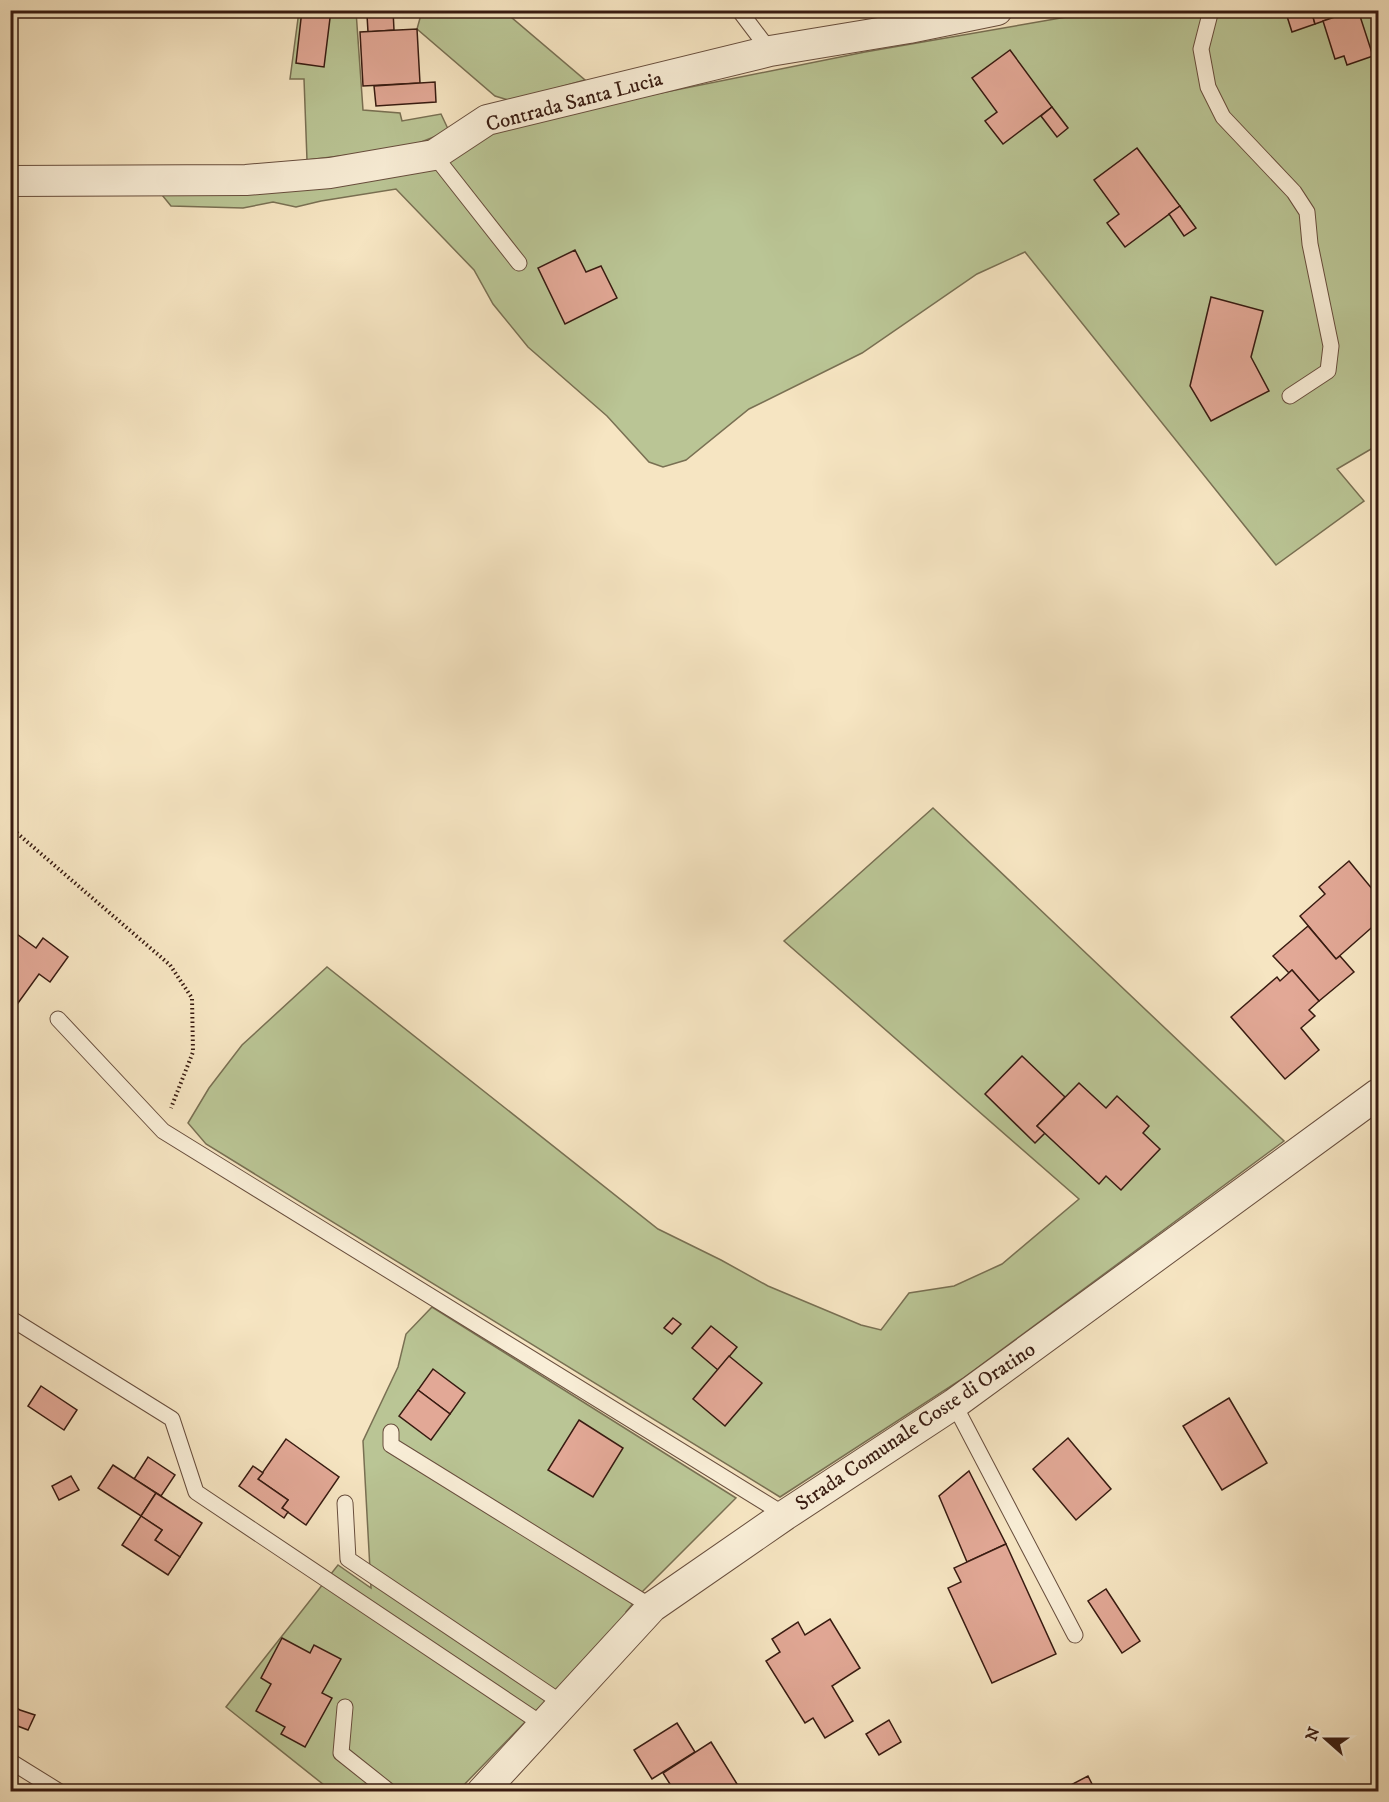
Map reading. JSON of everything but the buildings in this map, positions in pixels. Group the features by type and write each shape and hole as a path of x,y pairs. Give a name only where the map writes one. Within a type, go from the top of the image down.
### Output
{"street":[{"name":"Contrada Santa Lucia","path":"10,181 246,180 330,173 434,155 487,120 910,19 997,10"},
{"name":"Strada Comunale Coste di Oratino","path":"482,1791 652,1607 785,1515 954,1404 1378,1094"}],"lane":[{"path":"739,10 770,51"},
{"path":"1211,10 1201,49 1208,87 1222,117 1294,192 1307,212 1310,244 1331,346 1328,371 1290,396"},
{"path":"434,155 519,263"},
{"path":"58,1019 163,1131 785,1515"},
{"path":"10,1318 172,1419 196,1492 552,1714"},
{"path":"954,1404 1075,1635"},
{"path":"391,1432 391,1445 652,1607"},
{"path":"345,1503 348,1559 552,1714"},
{"path":"345,1707 341,1753 390,1791"},
{"path":"10,1761 60,1791"}],"path":[{"path":"10,827 170,965 192,998 193,1052 163,1131"}],"green space":[{"path":"299,11 356,11 363,110 400,113 402,121 441,114 449,131 406,148 307,160 304,79 290,79"},
{"path":"422,11 504,11 585,80 508,100 495,96 417,29"},
{"path":"1101,11 1378,11 1378,445 1337,469 1364,501 1276,565 1025,252 977,274 862,353 749,409 686,460 663,467 649,462 607,416 528,347 493,304 474,270 396,189 296,207 273,202 243,208 171,206 162,195 248,191 492,127 865,52"},
{"path":"933,808 1284,1141 962,1379 780,1497 206,1144 188,1123 209,1088 242,1045 327,967 658,1229 768,1286 861,1325 881,1330 909,1293 954,1286 1002,1264 1079,1199 784,941"},
{"path":"432,1307 736,1498 643,1591 626,1612 628,1620 458,1791 330,1791 226,1707 338,1565 371,1588 363,1441 398,1367 406,1334"}]}
